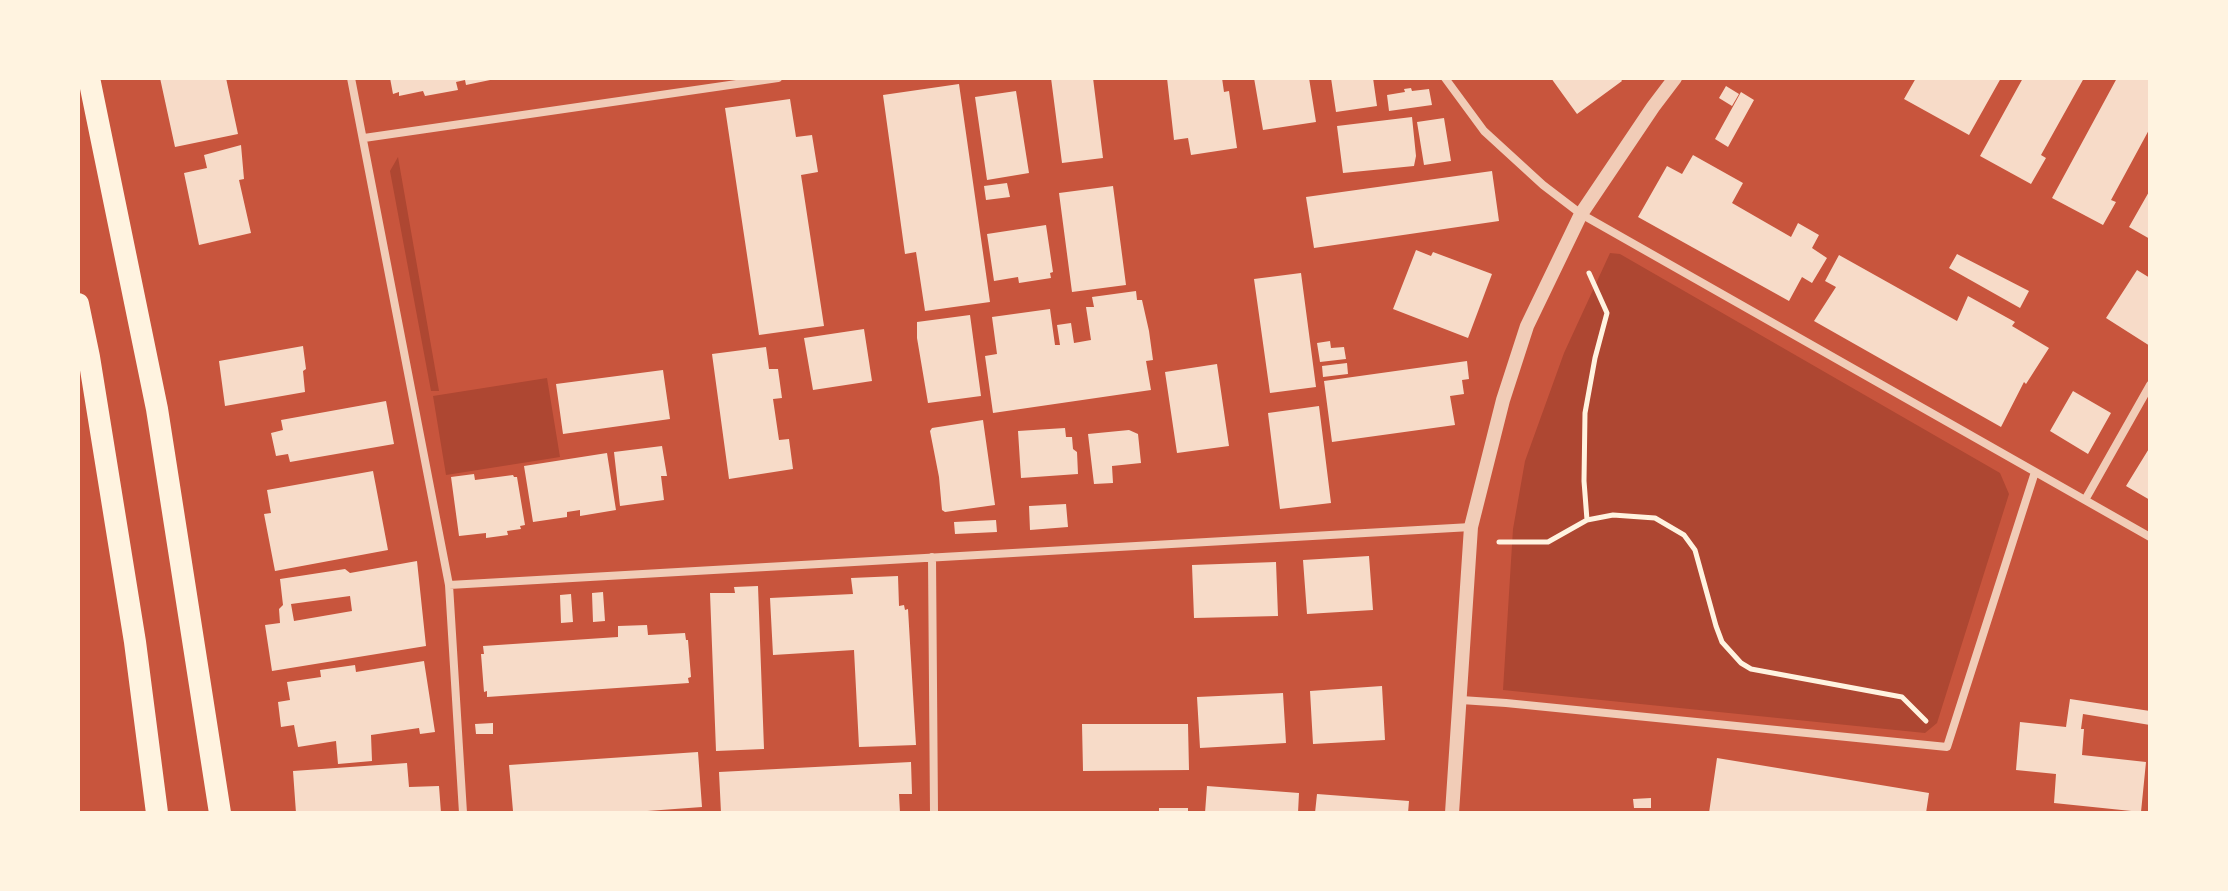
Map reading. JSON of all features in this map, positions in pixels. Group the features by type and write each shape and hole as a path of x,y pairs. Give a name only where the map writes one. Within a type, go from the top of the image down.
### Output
{"highway":[{"path":"89,78 157,409 220,813"},
{"path":"78,304 135,642 157,813"}],"street":[{"path":"351,78 449,585 463,813"},
{"path":"364,138 778,78"},
{"path":"1445,78 1453,92 1494,140 1543,185 1581,214 2150,537"},
{"path":"1452,813 1471,527 1503,400 1527,326 1581,214 1675,78"},
{"path":"2085,500 2150,385"},
{"path":"1461,700 1947,747 2035,472"},
{"path":"449,585 1471,527"},
{"path":"932,557 934,813"}],"path":[{"path":"1587,520 1585,413 1607,313 1589,273"},
{"path":"1499,542 1548,542 1587,520 1613,515 1655,518 1674,527 1695,550 1716,626 1722,642 1735,658 1751,669 1902,697 1917,709 1947,747"}],"shaded area":[{"path":"398,157 439,391 431,391 390,171"},
{"path":"1610,253 1620,254 2000,473 2009,494 1937,723 1925,733 1503,690 1513,529 1525,461 1564,353"},
{"path":"547,378 560,457 446,475 433,396"}],"building":[{"path":"160,78 226,78 238,134 175,147"},
{"path":"390,78 495,79 466,85 465,80 456,82 458,90 425,96 423,91 399,96 399,92 393,94"},
{"path":"1051,78 1093,78 1103,158 1062,163"},
{"path":"1167,78 1222,78 1224,92 1229,91 1237,148 1191,155 1188,138 1174,140"},
{"path":"1254,78 1309,78 1316,122 1263,130"},
{"path":"1331,78 1373,78 1377,106 1336,112"},
{"path":"1551,78 1620,78 1622,81 1577,114"},
{"path":"1916,78 2001,78 1969,135 1904,99"},
{"path":"2023,78 2084,78 2041,155 2046,158 2031,184 1980,156"},
{"path":"2117,78 2150,78 2150,128 2111,200 2116,202 2103,225 2052,198"},
{"path":"959,84 990,302 925,311 916,252 905,254 883,95"},
{"path":"1726,86 1739,94 1732,106 1719,98"},
{"path":"1411,88 1412,91 1429,89 1432,105 1389,111 1387,95"},
{"path":"1016,91 1029,173 987,180 975,97"},
{"path":"1741,92 1754,100 1728,147 1715,139"},
{"path":"790,99 796,137 812,135 818,172 801,175 824,326 759,335 725,108"},
{"path":"1412,117 1416,156 1414,166 1343,173 1337,126"},
{"path":"1444,118 1451,161 1424,165 1417,122"},
{"path":"241,145 244,179 239,180 251,233 199,245 184,173 207,168 204,155"},
{"path":"1693,155 1743,183 1732,203 1791,237 1798,223 1819,235 1812,248 1827,258 1812,283 1802,277 1789,301 1638,217 1667,166 1682,174"},
{"path":"1492,171 1499,221 1314,248 1306,197"},
{"path":"1007,183 1010,197 986,200 984,186"},
{"path":"1113,186 1126,285 1072,292 1059,193"},
{"path":"2150,190 2150,239 2129,227"},
{"path":"1046,225 1053,272 1050,273 1051,278 1019,283 1018,277 994,281 987,234"},
{"path":"1416,250 1431,256 1433,252 1492,274 1468,338 1393,309"},
{"path":"1957,254 2029,291 2020,308 1949,268"},
{"path":"1839,255 1957,321 1968,296 2015,322 2012,326 2049,348 2026,384 2024,382 2001,427 1814,321 1836,287 1825,281"},
{"path":"2137,270 2150,278 2150,346 2106,318"},
{"path":"1301,273 1316,387 1270,393 1254,279"},
{"path":"1136,291 1137,300 1142,300 1149,331 1153,360 1146,361 1151,390 993,413 985,356 997,354 992,317 1050,309 1055,345 1060,345 1057,325 1071,323 1074,343 1091,340 1086,307 1094,307 1092,297"},
{"path":"970,315 981,396 928,403 917,322"},
{"path":"864,329 872,381 813,390 804,338"},
{"path":"1330,341 1331,348 1344,347 1346,359 1320,362 1317,343"},
{"path":"303,346 305,392 225,406 219,361"},
{"path":"766,347 769,369 778,369 782,398 773,399 779,440 789,439 793,469 729,479 712,354"},
{"path":"1467,361 1469,379 1462,380 1464,394 1450,396 1455,425 1332,442 1324,381"},
{"path":"1347,363 1348,374 1323,377 1322,366"},
{"path":"1217,364 1229,446 1177,453 1165,372"},
{"path":"663,370 670,419 563,434 556,384"},
{"path":"2073,391 2111,413 2088,454 2050,431"},
{"path":"386,401 394,444 290,462 288,454 276,456 271,433 283,430 281,420"},
{"path":"1319,406 1331,503 1280,509 1268,413"},
{"path":"983,420 995,505 945,512 942,510 930,431 932,428"},
{"path":"1065,428 1066,437 1072,437 1073,449 1077,452 1078,474 1021,478 1018,431"},
{"path":"1129,430 1138,434 1141,463 1112,466 1113,483 1094,484 1088,434"},
{"path":"662,446 667,476 661,476 664,500 620,506 614,452"},
{"path":"2150,447 2150,500 2126,486"},
{"path":"607,453 616,510 580,516 580,510 567,512 567,517 533,522 524,466"},
{"path":"373,471 388,550 275,571 264,514 271,513 267,490"},
{"path":"474,474 475,480 517,477 525,525 520,526 521,529 507,531 508,535 486,538 486,533 459,536 451,477"},
{"path":"1066,504 1068,527 1030,530 1029,506"},
{"path":"996,520 997,532 955,534 954,522"},
{"path":"1369,556 1373,610 1307,614 1303,560"},
{"path":"417,561 426,646 272,671 265,625 280,623 279,609 283,605 280,579 345,569 350,573","holes":["350,596 352,611 294,621 291,604"]},
{"path":"1276,562 1278,616 1194,618 1192,565"},
{"path":"898,576 899,606 904,605 905,610 908,609 916,745 859,747 854,650 773,655 770,598 853,594 851,578"},
{"path":"758,586 764,749 716,751 710,593 735,593 734,587"},
{"path":"603,592 605,621 593,622 592,593"},
{"path":"571,594 573,622 561,623 560,595"},
{"path":"647,625 648,635 685,633 691,677 688,678 689,683 487,697 487,691 484,692 483,646 618,637 618,626"},
{"path":"424,661 435,732 420,734 419,728 371,735 372,761 338,764 336,741 298,747 294,725 281,727 278,702 290,700 287,682 321,677 320,670 355,665 356,672"},
{"path":"1382,686 1385,740 1313,744 1310,691"},
{"path":"1283,693 1286,743 1200,748 1197,697"},
{"path":"2070,699 2150,711 2150,725 2083,714 2081,729 2084,729 2082,755 2146,762 2141,812 2054,803 2056,774 2016,770 2020,722 2066,727"},
{"path":"493,723 493,734 476,734 475,724"},
{"path":"1082,724 1188,724 1189,770 1083,771"},
{"path":"698,752 702,807 620,813 513,811 509,765"},
{"path":"1717,758 1929,793 1926,813 1709,813"},
{"path":"911,762 912,794 899,794 900,813 721,813 719,772"},
{"path":"407,763 409,787 439,786 441,813 296,813 293,771"},
{"path":"1207,786 1299,793 1298,813 1205,813"},
{"path":"1317,794 1409,801 1408,813 1315,813"},
{"path":"1651,798 1651,808 1634,808 1633,799"},
{"path":"1159,808 1188,808 1188,813 1159,813"}]}
